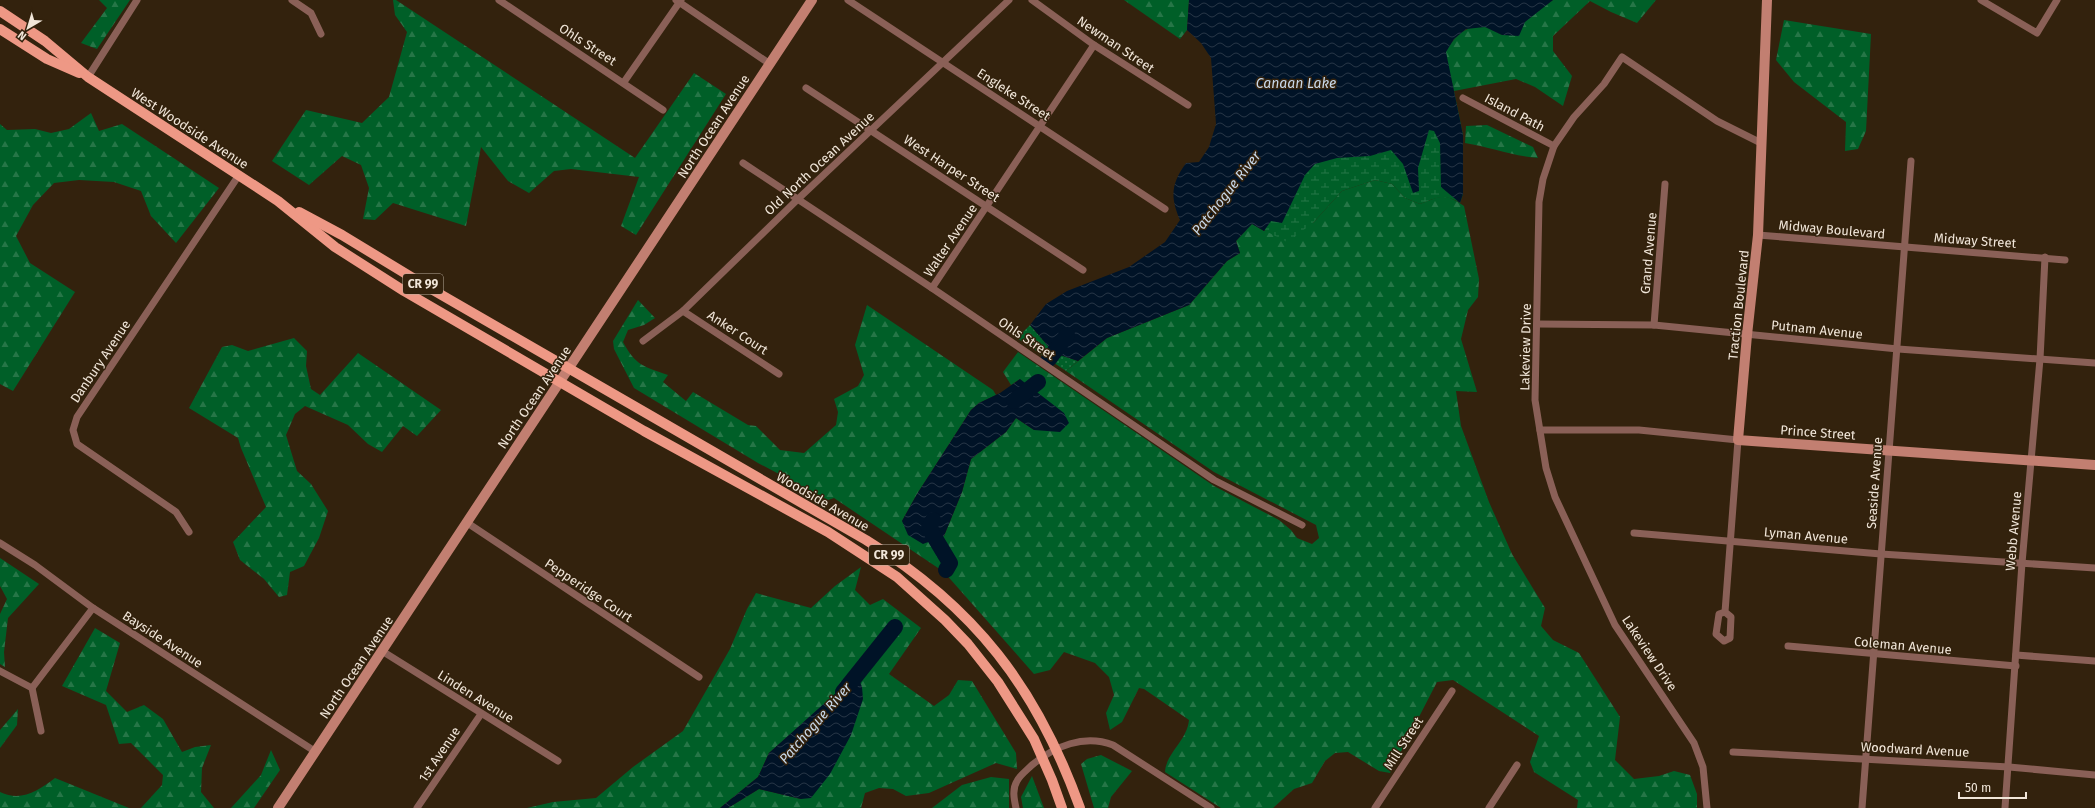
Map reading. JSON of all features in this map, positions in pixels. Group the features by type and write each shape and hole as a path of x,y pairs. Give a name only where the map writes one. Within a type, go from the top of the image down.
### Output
{"main road":[{"name":"North Ocean Avenue","path":"278,808 812,0"},
{"name":"Traction Boulevard","path":"1738,440 1747,335 1758,235 1767,0"},
{"name":"West Woodside Avenue","path":"0,11 46,41 88,77 278,201 335,246 398,287 559,382"},
{"name":"West Woodside Avenue","path":"0,29 47,59 88,77"},
{"name":"West Woodside Avenue","path":"278,201 342,234 426,286 569,368"},
{"name":"Woodside Avenue","path":"569,368 870,543 922,578 958,610 1003,660 1031,700 1050,753 1062,808"},
{"name":"Woodside Avenue","path":"559,382 842,541 910,587 953,628 989,669 1050,753 1080,808"},
{"name":"Prince Street","path":"1738,440 2095,465"}],"street":[{"path":"88,77 137,0"},
{"path":"292,0 311,13 321,34"},
{"name":"Ohls Street","path":"499,0 624,82 663,110"},
{"name":"Engleke Street","path":"848,0 1166,209"},
{"name":"Old North Ocean Avenue","path":"643,340 683,311 798,199 1009,0"},
{"name":"Newman Street","path":"1032,0 1094,45 1188,105"},
{"path":"1981,0 2037,32 2057,0"},
{"path":"624,82 679,1 770,64"},
{"name":"Walter Avenue","path":"932,288 1094,45"},
{"name":"Lakeview Drive","path":"1707,808 1703,786 1703,768 1694,744 1615,625 1555,497 1546,468 1535,400 1539,202 1543,178 1554,146 1574,117 1604,84 1622,57 1717,121 1761,143"},
{"name":"West Harper Street","path":"806,88 1083,270"},
{"name":"Island Path","path":"1463,98 1554,146"},
{"name":"Seaside Avenue","path":"1862,808 1888,450 1898,349 1903,247 1911,161"},
{"name":"Ohls Street","path":"743,163 932,288 1214,480 1302,525"},
{"name":"Danbury Avenue","path":"188,532 176,512 77,444 72,430 77,417 238,175"},
{"name":"Grand Avenue","path":"1654,325 1665,184"},
{"name":"Midway Boulevard","path":"1758,235 1903,247"},
{"name":"Midway Street","path":"1903,247 2045,257 2065,260"},
{"name":"Webb Avenue","path":"2005,808 2022,563 2040,359 2045,257"},
{"name":"Anker Court","path":"683,311 779,374"},
{"name":"Putnam Avenue","path":"1537,324 1654,325 1898,349 2095,363"},
{"name":"Prince Street","path":"1540,430 1639,430 1738,440"},
{"name":"Traction Boulevard","path":"1725,612 1738,440"},
{"name":"Pepperidge Court","path":"466,522 699,677"},
{"name":"Lyman Avenue","path":"1634,533 1881,554 2095,568"},
{"name":"Bayside Avenue","path":"0,543 35,565 93,608 316,752"},
{"path":"41,731 32,688 93,608"},
{"name":"Coleman Avenue","path":"1788,646 1874,655 2016,666"},
{"name":"Linden Avenue","path":"382,651 558,761"},
{"path":"2016,655 2095,661"},
{"path":"0,671 32,688"},
{"name":"Mill Street","path":"1375,808 1452,691"},
{"name":"1st Avenue","path":"417,808 481,714"},
{"path":"1016,808 1013,794 1017,781 1050,753 1081,741 1105,742 1160,774 1211,808"},
{"name":"Woodward Avenue","path":"1733,752 1866,758 2009,767 2095,775"},
{"path":"1489,808 1517,765"}],"green space":[{"path":"99,0 130,0 97,49 81,43 107,8"},
{"path":"393,0 396,0 635,158 694,73 726,94 636,235 621,226 639,177 571,169 554,171 529,193 508,181 481,147 466,226 393,203 375,220 363,219 369,188 361,165 342,156 309,185 272,161 306,110 362,123 389,97 407,32 395,15"},
{"path":"1124,0 1189,0 1187,30 1180,39"},
{"path":"1553,0 1656,0 1637,23 1590,1 1553,36 1553,51 1572,76 1563,106 1535,87 1516,79 1454,91 1445,53 1456,37 1466,30 1478,27 1485,27 1502,35 1524,22"},
{"path":"1553,0 1525,22 1519,36 1502,35 1485,27 1466,29 1454,39 1446,52 1463,135 1463,194 1460,203 1445,197 1435,198 1420,204 1405,198 1392,184 1375,180 1342,191 1313,223 1287,242 1252,224 1236,241 1406,41"},
{"path":"1784,20 1871,34 1866,131 1858,149 1845,151 1846,122 1794,82 1776,60"},
{"path":"91,113 99,131 122,124 219,188 176,243 151,216 141,191 114,182 79,180 54,183 33,205 16,236 30,263 75,292 13,391 0,384 0,124 7,130 35,129 51,133 69,129"},
{"path":"1487,125 1533,147 1538,158 1465,143 1466,126"},
{"path":"1375,180 1392,184 1405,198 1420,204 1438,197 1447,197 1464,206 1479,279 1478,297 1468,310 1461,339 1477,392 1456,391 1461,426 1489,502 1512,554 1545,608 1541,626 1553,640 1579,653 1620,717 1615,760 1634,779 1659,776 1674,771 1690,775 1697,794 1697,808 1577,808 1578,800 1534,772 1530,762 1539,736 1453,680 1437,682 1390,773 1379,771 1348,752 1335,753 1325,761 1312,783 1294,789 1273,808 1221,808 1165,772 1169,759 1185,734 1189,720 1144,689 1139,688 1122,722 1110,730 1106,713 1114,695 1109,677 1095,663 1064,652 1050,670 1034,674 944,572 834,498 828,500 758,463 634,388 614,349 613,341 638,300 655,318 644,325 628,330 623,342 636,361 646,367 668,375 663,382 686,401 693,392 748,425 756,426 780,450 804,453 836,425 838,412 834,399 858,386 864,375 855,345 867,305 993,390 996,395 979,403 971,410 917,494 902,521 944,536 962,492 971,459 1006,432 1016,418 1034,430 1020,379 1011,385 1003,372 1018,352 1214,486 1279,520 1291,530 1297,538 1312,544 1319,538 1316,525 1214,472 1066,371 1107,338 1189,305 1227,261 1240,253 1236,241 1252,224 1264,231 1313,223 1342,191"},
{"path":"1030,325 1054,353 1078,361 1066,371 1017,338"},
{"path":"294,338 307,351 306,366 311,389 320,395 358,353 441,410 417,436 403,426 382,452 368,444 348,425 305,406 295,414 286,435 297,471 311,484 328,511 319,538 304,566 290,572 287,595 279,597 264,579 240,560 233,542 266,507 238,438 189,408 222,347 232,345 248,351"},
{"path":"0,558 39,584 8,618 4,652 5,667 0,664 0,614 7,599 0,586"},
{"path":"861,567 855,590 870,605 883,599 921,628 889,674 934,706 949,695 958,680 972,681 1016,753 1017,769 996,763 929,793 906,796 893,789 879,788 865,793 861,808 728,808 759,789 801,799 857,675 769,753 758,777 720,808 527,808 553,802 596,798 633,767 683,731 730,649 747,609 756,593 811,608 835,586"},
{"path":"95,628 120,643 106,691 127,712 144,705 163,719 182,752 195,747 211,745 202,768 201,792 214,808 141,808 162,785 163,775 131,743 119,744 106,705 62,686"},
{"path":"18,709 17,725 0,748 0,730"},
{"path":"271,750 280,770 254,808 231,808 261,775"},
{"path":"1101,755 1132,771 1111,797 1108,808 1094,808 1081,764 1087,759"},
{"path":"1032,776 1044,808 1023,808 1021,797"},
{"path":"991,777 1009,779 1009,808 932,808 962,785"},
{"path":"55,778 129,808 0,808 0,792 15,796 29,794"}],"water":[{"name":"Canaan Lake","path":"1189,0 1553,0 1525,22 1519,36 1502,35 1485,27 1466,29 1454,39 1446,52 1463,135 1463,194 1460,203 1441,187 1440,143 1434,131 1429,130 1418,168 1419,191 1413,193 1403,164 1391,150 1370,156 1337,158 1315,164 1305,175 1282,223 1271,221 1264,231 1252,224 1236,241 1240,253 1227,261 1189,305 1107,338 1078,361 1054,353 1030,325 1046,304 1067,291 1129,267 1165,242 1180,220 1174,197 1177,178 1186,163 1199,162 1209,147 1216,124 1211,58 1201,43 1187,30"},
{"path":"1020,379 1064,413 1069,423 1060,432 1034,430 1016,418 1006,432 971,459 962,492 944,536 923,544 908,535 902,521 917,494 971,410 979,403 1000,393"},
{"path":"857,674 862,687 863,699 851,735 830,774 811,798 801,799 759,789 728,808 720,808 758,777 769,753"}],"waterway":[{"name":"Patchogue River","path":"1049,359 1067,335"},
{"name":"Patchogue River","path":"1014,401 1038,382"},
{"name":"Patchogue River","path":"933,520 929,528 950,563 946,570"},
{"name":"Patchogue River","path":"843,692 895,627"}]}
